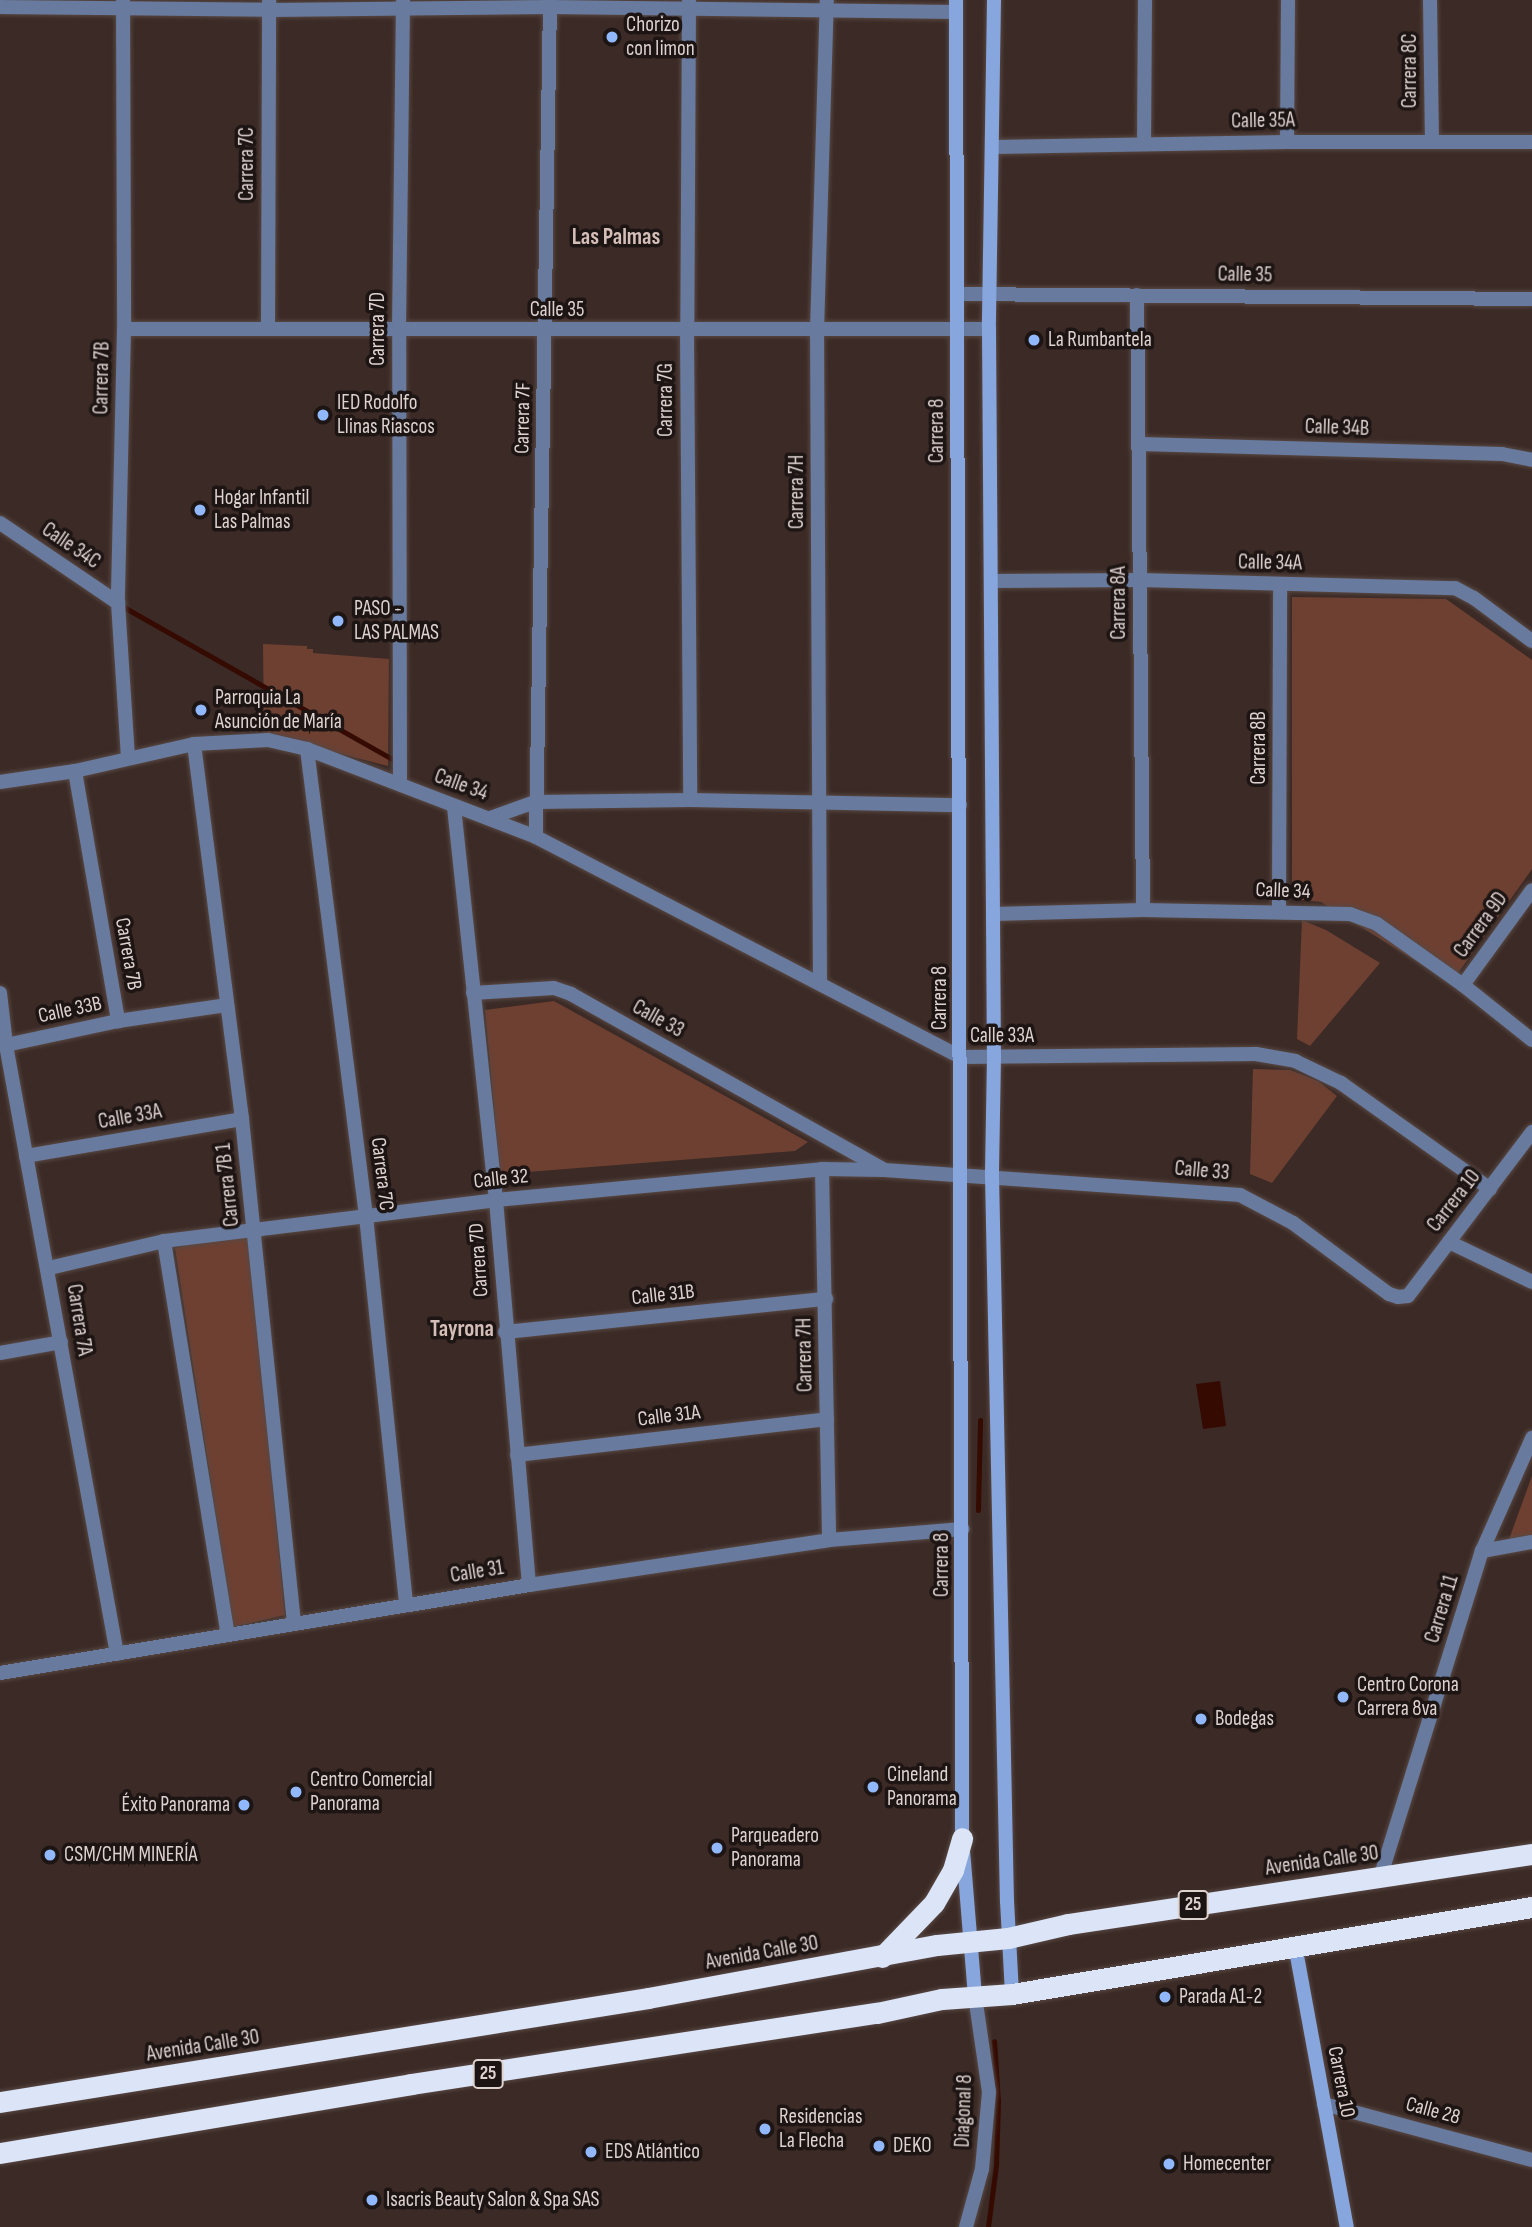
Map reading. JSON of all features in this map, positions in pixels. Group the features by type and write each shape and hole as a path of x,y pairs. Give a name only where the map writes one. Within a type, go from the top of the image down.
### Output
{"highway":[{"path":"882,1957 934,1903 953,1870 962,1838"},
{"name":"Avenida Calle 30","path":"0,2102 607,2005 937,1945 1008,1938 1068,1924 1532,1854"},
{"name":"25","path":"0,2153 975,1996 1012,1994 1532,1907"}],"street":[{"path":"994,0 994,147 989,294 994,1057 992,1175 1008,1938 1012,1994"},
{"path":"1144,144 1145,0"},
{"path":"1287,0 1287,142"},
{"name":"Carrera 8C","path":"1430,0 1432,142"},
{"path":"0,7 123,4 956,6"},
{"name":"Carrera 7B","path":"123,4 124,329 118,603 128,757"},
{"name":"Carrera 7D","path":"400,784 399,330 403,4"},
{"name":"Carrera 7F","path":"536,836 550,4"},
{"name":"Carrera 7G","path":"689,4 687,331 690,800"},
{"name":"Carrera 7C","path":"268,328 269,5"},
{"name":"Carrera 7H","path":"820,984 817,331 827,6"},
{"name":"Carrera 8","path":"956,6 962,1175 962,1838 975,1996"},
{"name":"Calle 35A","path":"994,147 1287,142 1532,142"},
{"name":"Calle 35","path":"958,294 1532,299"},
{"name":"Carrera 8A","path":"1137,295 1143,910"},
{"name":"Calle 35","path":"124,329 989,329"},
{"name":"Calle 34B","path":"1140,444 1502,454 1532,460"},
{"name":"Calle 34C","path":"0,523 118,603"},
{"name":"Calle 34A","path":"991,581 1140,580 1455,588 1474,598 1532,641"},
{"name":"Carrera 8B","path":"1279,911 1280,584"},
{"name":"Calle 34","path":"0,782 75,771 194,744 268,740 307,749 454,807 490,818 536,802 690,800 960,805"},
{"name":"Carrera 7B 1","path":"194,744 242,1119 294,1623"},
{"name":"Carrera 7C","path":"307,749 366,1216 406,1605"},
{"name":"Carrera 7B","path":"75,771 118,1021"},
{"name":"Carrera 7D","path":"454,807 495,1200 529,1585"},
{"name":"Calle 33A","path":"490,818 536,836 961,1058 1256,1054 1295,1061 1342,1083 1490,1189"},
{"name":"Carrera 9D","path":"1463,985 1532,890"},
{"name":"Calle 34","path":"993,914 1143,910 1350,914 1377,924 1463,985 1532,1040"},
{"name":"Calle 33","path":"473,993 554,988 571,994 884,1170"},
{"name":"Carrera 7A","path":"0,993 6,1045 7,1088 26,1156 49,1268 117,1654"},
{"name":"Calle 33B","path":"6,1045 118,1021 226,1005"},
{"name":"Calle 33A","path":"26,1156 242,1119"},
{"name":"Carrera 10","path":"1408,1296 1532,1132"},
{"name":"Carrera 7H","path":"822,1169 828,1540"},
{"name":"Calle 32","path":"49,1268 164,1241 495,1200 822,1169 962,1175"},
{"name":"Calle 33","path":"962,1175 992,1175 1240,1195 1293,1223 1389,1294 1408,1296"},
{"path":"164,1241 228,1634"},
{"path":"1449,1242 1532,1282"},
{"name":"Calle 31B","path":"505,1332 826,1299"},
{"path":"0,1353 61,1342"},
{"name":"Calle 31A","path":"517,1455 827,1419"},
{"name":"Carrera 11","path":"1380,1878 1482,1551 1532,1438"},
{"name":"Calle 31","path":"0,1673 529,1585 828,1540 963,1530"},
{"path":"1482,1551 1532,1542"},
{"name":"Carrera 10","path":"1295,1945 1347,2227"},
{"name":"Diagonal 8","path":"966,2227 982,2169 989,2091 975,1996"},
{"name":"Calle 28","path":"1324,2104 1532,2160"}],"shaded area":[{"path":"1292,597 1446,599 1532,660 1532,869 1451,983 1321,902 1292,899"},
{"path":"263,644 307,646 307,649 313,649 313,653 389,659 388,766 264,734"},
{"path":"1302,920 1326,930 1380,963 1310,1046 1297,1039"},
{"path":"554,1001 808,1142 795,1151 500,1174 485,1010"},
{"path":"1253,1069 1290,1070 1318,1081 1337,1096 1272,1183 1250,1174"},
{"path":"248,1230 285,1615 233,1627 175,1248"},
{"path":"1220,1381 1226,1426 1203,1429 1196,1384"},
{"path":"1532,1476 1532,1538 1508,1542"}],"waterway":[{"path":"120,605 398,762"},
{"path":"978,1510 980,1420"},
{"path":"988,2227 996,2165 998,2101 994,2041"}],"place":[{"name":"Chorizo con limon","path":"612,37"},
{"name":"La Rumbantela","path":"1034,340"},
{"name":"IED Rodolfo Llinas Riascos","path":"323,415"},
{"name":"Hogar Infantil Las Palmas","path":"200,510"},
{"name":"PASO - LAS PALMAS","path":"338,621"},
{"name":"Parroquia La Asunción de María","path":"201,710"},
{"name":"Centro Corona Carrera 8va","path":"1343,1697"},
{"name":"Bodegas","path":"1201,1719"},
{"name":"Cineland Panorama","path":"873,1787"},
{"name":"Centro Comercial Panorama","path":"296,1792"},
{"name":"Éxito Panorama","path":"244,1805"},
{"name":"Parqueadero Panorama","path":"717,1848"},
{"name":"CSM/CHM MINERÍA","path":"50,1855"},
{"name":"Parada A1-2","path":"1165,1997"},
{"name":"Residencias La Flecha","path":"765,2129"},
{"name":"DEKO","path":"879,2146"},
{"name":"EDS Atlántico","path":"591,2152"},
{"name":"Homecenter","path":"1169,2164"},
{"name":"Isacris Beauty Salon & Spa SAS","path":"372,2200"}],"district":[{"name":"Las Palmas","path":"616,237"},
{"name":"Tayrona","path":"462,1329"}]}
